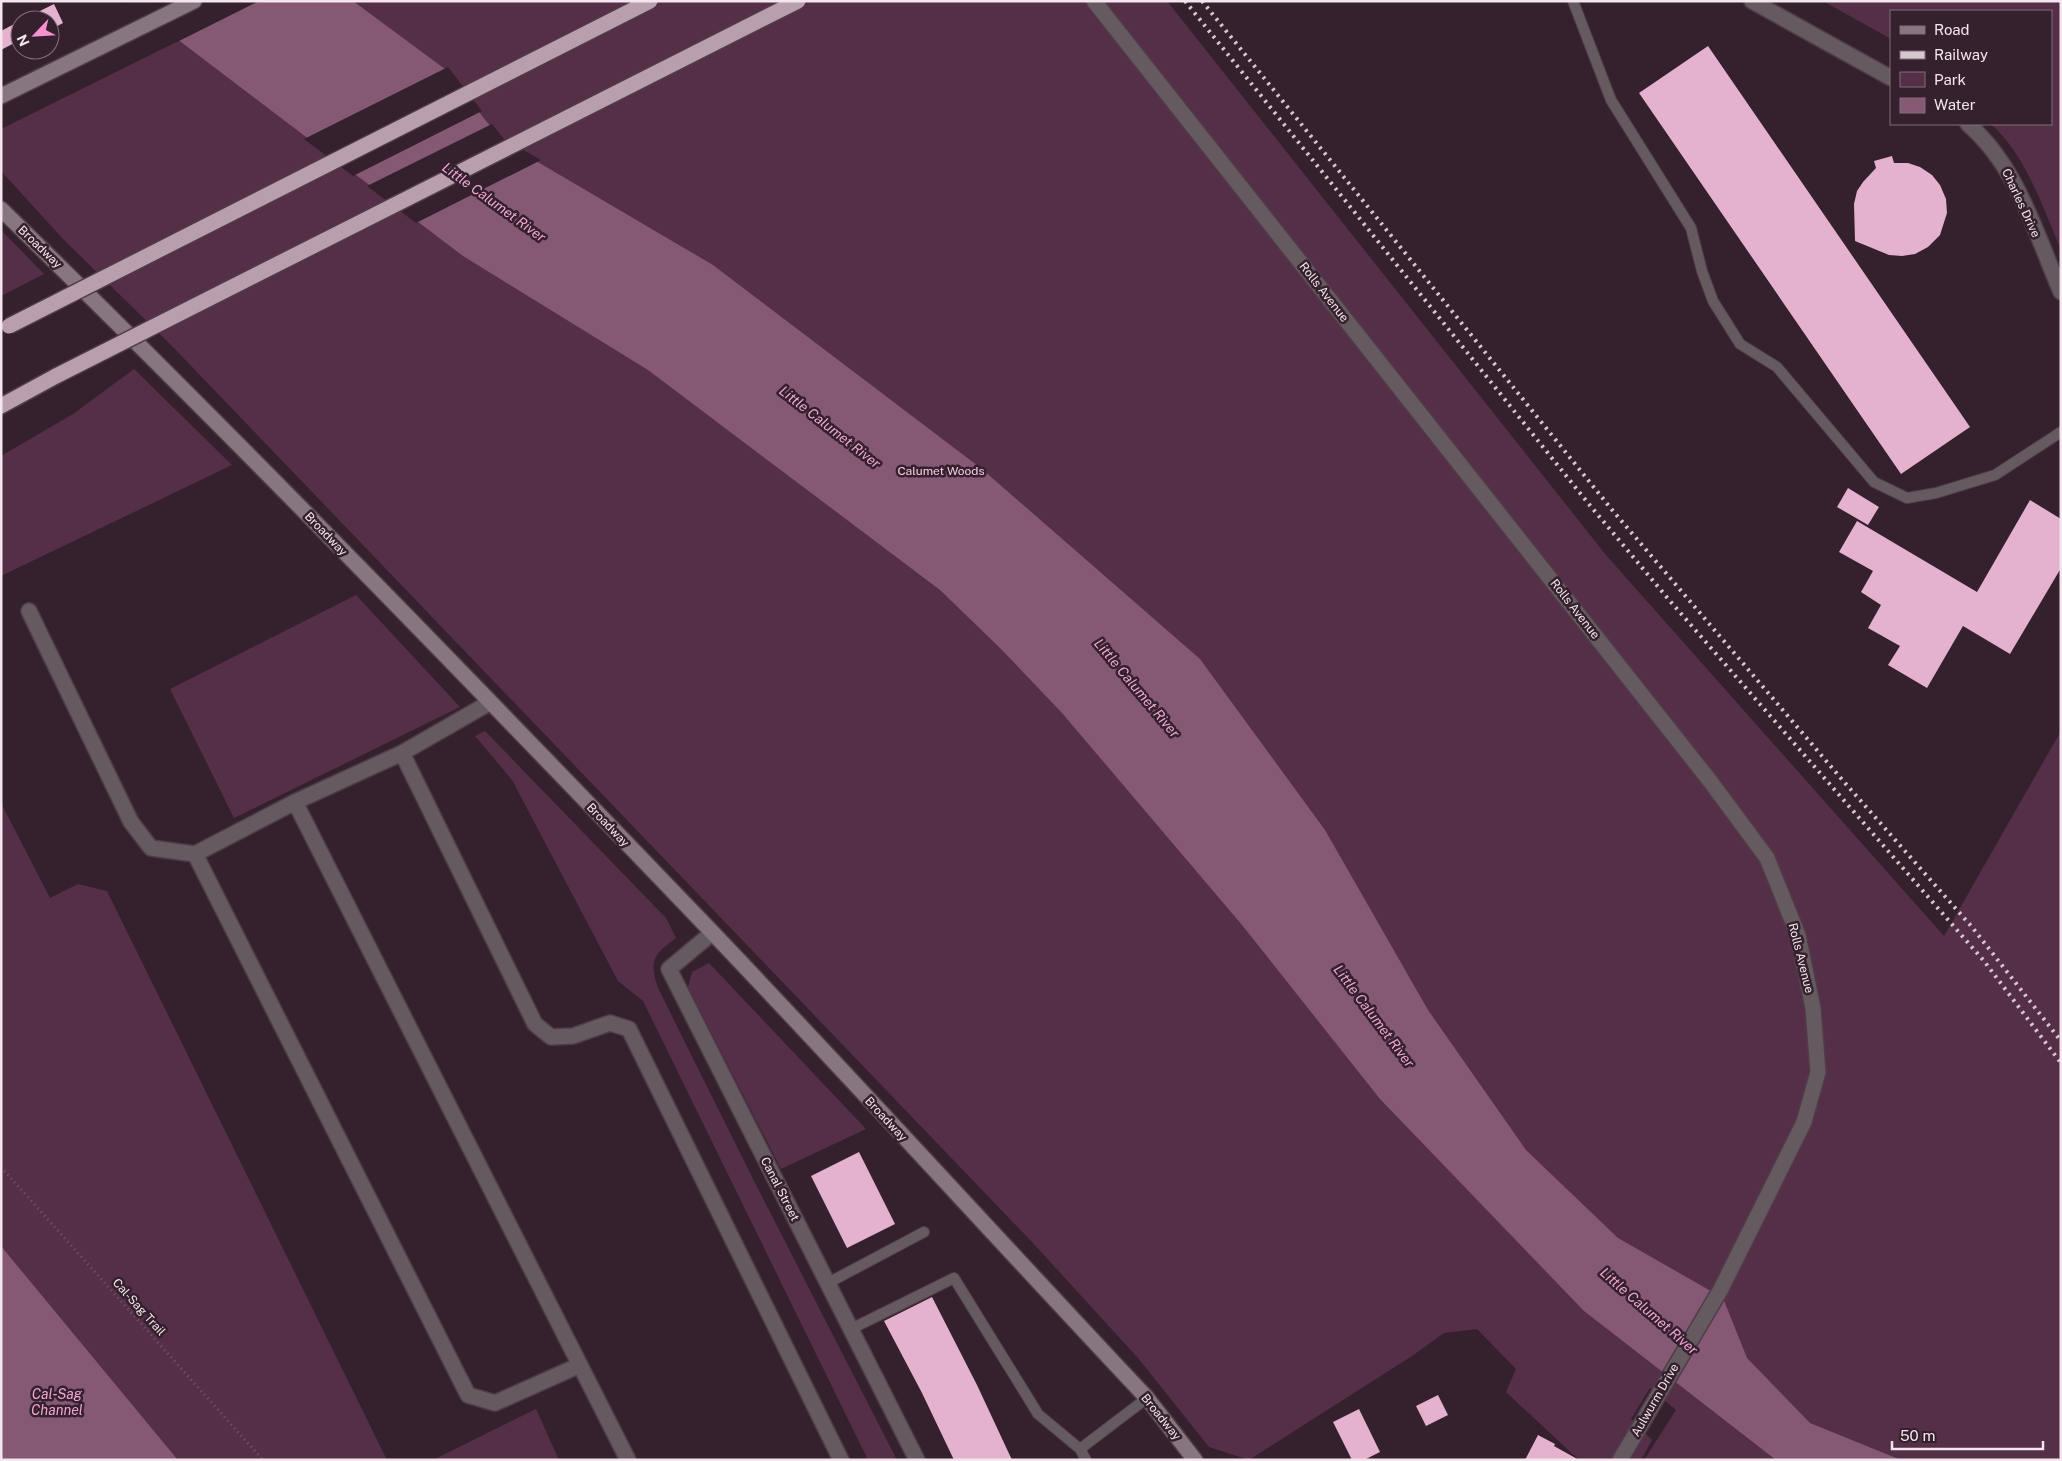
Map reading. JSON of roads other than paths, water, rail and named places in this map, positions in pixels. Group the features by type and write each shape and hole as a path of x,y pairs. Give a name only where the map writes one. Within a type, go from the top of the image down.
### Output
{"highway":[{"path":"5,328 650,1"},
{"path":"1,406 56,376 798,1"}],"street":[{"path":"1,96 194,1"},
{"name":"Rolls Avenue","path":"1094,1 1710,781 1767,858 1798,935 1813,1008 1818,1072 1804,1122 1721,1289"},
{"path":"1752,1 1890,77"},
{"name":"Charles Drive","path":"1969,125 1979,133 1999,158 2015,185 2061,292"},
{"name":"Broadway","path":"1,209 170,374 712,933 1147,1398 1195,1460"},
{"path":"29,611 130,822 151,848 195,854 295,802 402,753 489,703"},
{"path":"402,753 535,1024 551,1037 573,1036 610,1023 629,1029 841,1460"},
{"path":"295,802 628,1460"},
{"path":"195,854 468,1395 495,1403 580,1365"},
{"name":"Canal Street","path":"712,933 669,969 917,1460"},
{"name":"Aulwurm Drive","path":"1620,1460 1644,1416 1721,1289"}],"lane":[{"path":"1573,1 1611,100 1691,228 1702,271 1713,301 1740,344 1777,367 1874,482 1907,498 1936,493 1995,475 2061,432"},
{"path":"828,1283 924,1232"},
{"path":"851,1329 954,1278 1038,1414 1080,1449 1086,1460"},
{"path":"1080,1449 1147,1398"}],"water":[{"name":"Little Calumet River","path":"127,1 353,1 445,69 502,141 713,265 982,469 1200,659 1325,830 1428,1010 1526,1150 1618,1238 1723,1298 1747,1358 1810,1423 1901,1460 1776,1460 1584,1311 1380,1099 1242,925 1062,713 1001,649 940,590 648,370 463,256"},
{"name":"Cal-Sag Channel","path":"1,1246 178,1460 1,1460"}],"railway":[{"path":"1185,1 1588,503 1670,601 1984,961 2061,1063"},
{"path":"1202,1 1613,511 1845,783 1972,927 2061,1041"}],"park label":[{"name":"Calumet Woods","path":"941,471"}]}
